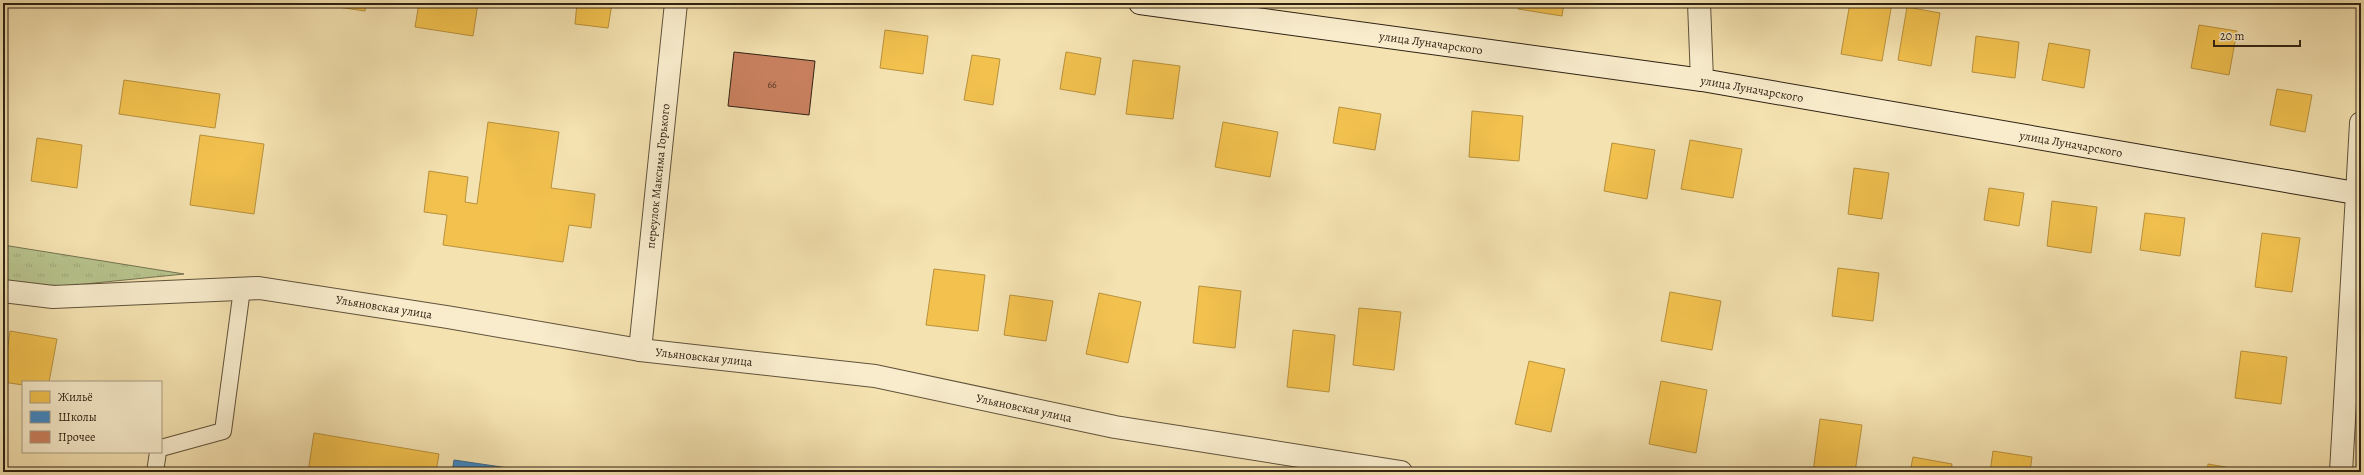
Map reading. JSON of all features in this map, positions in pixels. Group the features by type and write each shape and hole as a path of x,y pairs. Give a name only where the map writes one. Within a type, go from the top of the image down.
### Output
{"street":[{"name":"переулок Максима Горького","path":"640,350 676,3"},
{"name":"улица Луначарского","path":"1140,3 1702,80 2359,194"},
{"path":"1699,3 1702,80"},
{"path":"2341,472 2359,194 2361,123"},
{"name":"Ульяновская улица","path":"3,292 53,297 259,288 424,313 640,350 875,376 1114,427 1401,472"}],"lane":[{"path":"162,448 223,431 242,289"},
{"path":"155,472 158,453"}],"green space":[{"path":"3,245 184,274 55,287 3,281"}],"building: Жильё":[{"path":"311,3 366,3 365,11"},
{"path":"419,3 478,3 473,36 415,27"},
{"path":"577,3 612,3 608,28 575,24"},
{"path":"1519,3 1564,3 1562,16 1518,9"},
{"path":"1850,3 1892,3 1882,61 1841,54"},
{"path":"1907,7 1940,13 1931,66 1898,60"},
{"path":"2199,25 2237,31 2229,75 2191,68"},
{"path":"885,30 928,36 923,74 880,68"},
{"path":"1976,36 2019,42 2015,78 1972,72"},
{"path":"2049,43 2090,50 2084,88 2042,80"},
{"path":"1066,52 1101,58 1095,95 1060,89"},
{"path":"972,55 1000,59 993,105 964,100"},
{"path":"1133,60 1180,66 1173,119 1126,114"},
{"path":"124,80 220,94 215,128 119,114"},
{"path":"2277,89 2312,95 2305,132 2270,125"},
{"path":"1339,107 1381,114 1375,150 1333,143"},
{"path":"1472,111 1523,116 1519,161 1469,157"},
{"path":"488,122 559,132 551,188 595,194 591,228 569,225 563,262 443,245 447,215 424,212 429,171 468,177 465,202 477,204"},
{"path":"1223,122 1278,132 1270,177 1215,167"},
{"path":"200,135 264,144 254,214 190,205"},
{"path":"37,138 82,145 77,188 31,181"},
{"path":"1690,140 1742,149 1733,198 1681,189"},
{"path":"1612,143 1655,150 1647,199 1604,191"},
{"path":"1854,168 1889,173 1882,219 1848,214"},
{"path":"1989,188 2024,193 2019,226 1984,220"},
{"path":"2052,201 2097,207 2091,253 2047,246"},
{"path":"2145,213 2185,218 2180,256 2140,250"},
{"path":"2262,233 2300,238 2292,292 2255,287"},
{"path":"1838,268 1879,273 1873,321 1832,316"},
{"path":"934,269 985,275 978,331 926,325"},
{"path":"1199,286 1241,291 1235,348 1193,343"},
{"path":"1670,292 1721,301 1712,350 1661,341"},
{"path":"1099,293 1141,302 1128,363 1086,354"},
{"path":"1010,295 1053,301 1046,341 1004,335"},
{"path":"1359,308 1401,312 1394,370 1353,365"},
{"path":"1293,330 1335,335 1329,392 1287,387"},
{"path":"10,331 57,339 49,381 22,381 22,385 3,382"},
{"path":"2241,351 2287,357 2281,404 2235,398"},
{"path":"1529,361 1565,369 1551,432 1515,424"},
{"path":"1661,381 1707,390 1696,453 1649,444"},
{"path":"1820,419 1862,425 1855,472 1813,472"},
{"path":"314,433 439,454 436,472 308,472"},
{"path":"1993,451 2032,457 2030,472 1990,472"},
{"path":"1913,457 1952,464 1951,472 1910,472"},
{"path":"2208,464 2254,472 2207,472"}],"building: Школы":[{"path":"454,460 515,469 515,472 452,472"}],"building: Прочее":[{"path":"734,52 815,61 809,115 728,106"}]}
